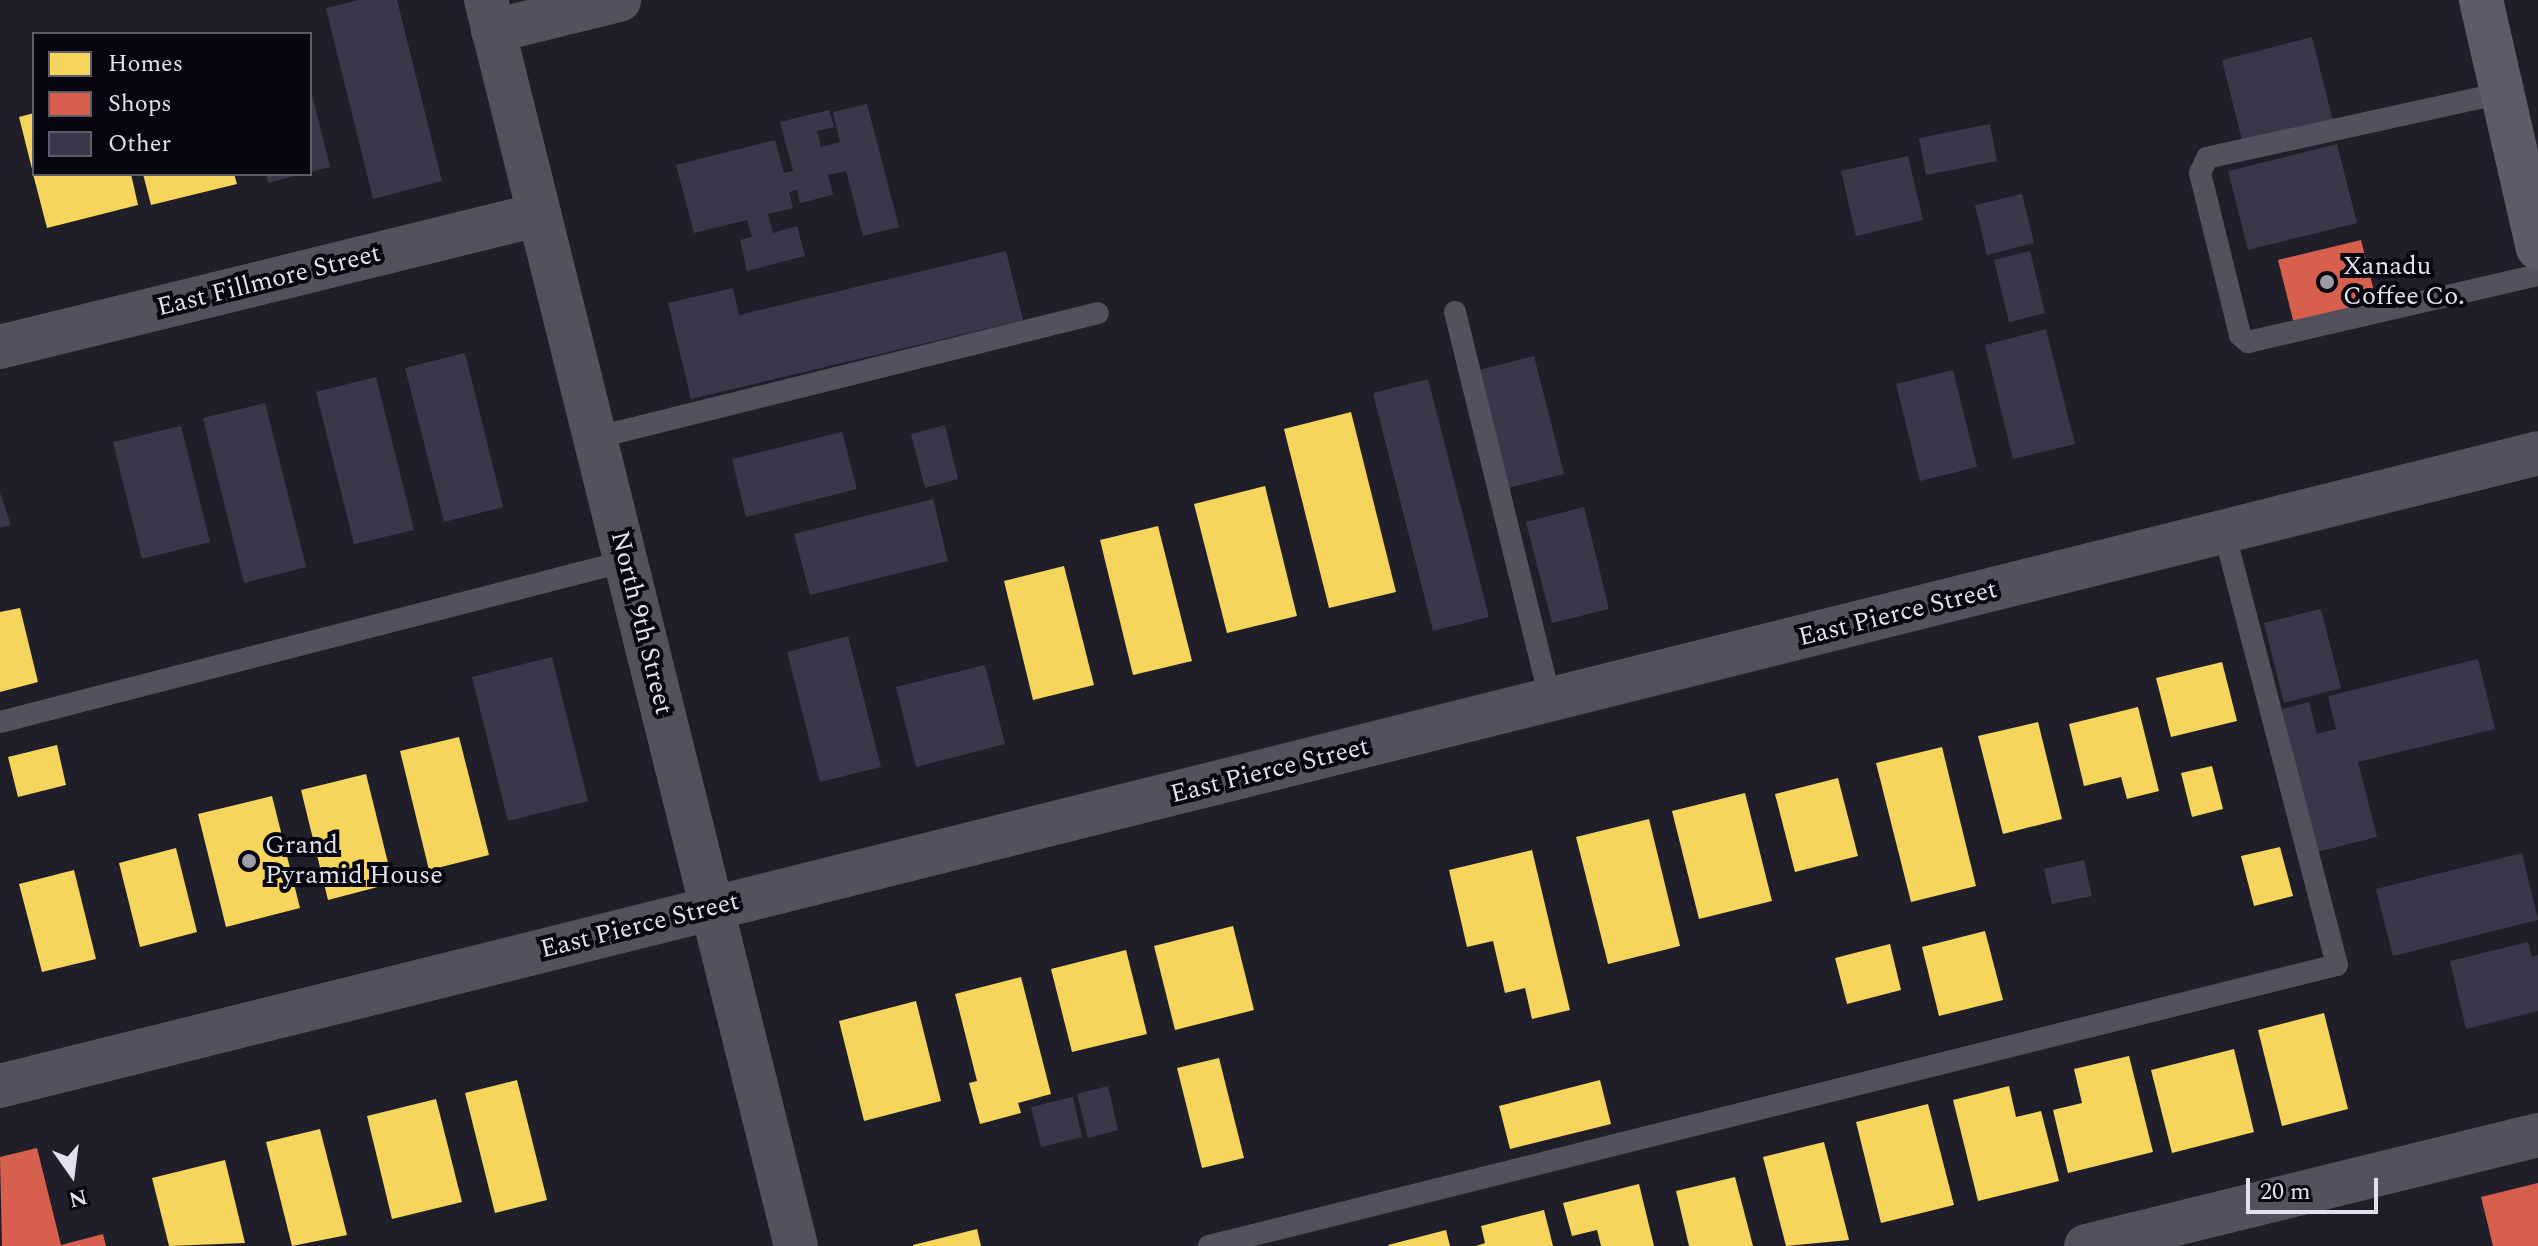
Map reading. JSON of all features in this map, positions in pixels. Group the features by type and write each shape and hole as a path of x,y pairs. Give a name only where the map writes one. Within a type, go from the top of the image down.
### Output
{"main road":[{"path":"2481,0 2537,248"}],"street":[{"path":"490,16 619,0"},
{"name":"North 9th Street","path":"490,16 795,1246"},
{"name":"East Fillmore Street","path":"0,347 537,215"},
{"name":"East Pierce Street","path":"0,1086 1551,702 2538,453"},
{"path":"2086,1246 2538,1135"}],"lane":[{"path":"2502,93 2207,158 2200,173 2240,335 2248,342 2537,248"},
{"path":"1455,312 1551,702"},
{"path":"594,438 1098,313"},
{"path":"1209,1246 2337,965 2224,531"},
{"path":"0,722 626,561"}],"building: Homes":[{"path":"32,114 32,169 19,117"},
{"path":"34,176 131,176 138,205 47,228"},
{"path":"144,176 235,176 237,184 151,205"},
{"path":"1351,412 1396,592 1329,608 1284,429"},
{"path":"1265,486 1297,616 1227,633 1194,504"},
{"path":"1158,526 1192,661 1133,675 1100,540"},
{"path":"1064,566 1094,685 1033,700 1004,581"},
{"path":"20,608 38,682 0,692 0,612"},
{"path":"2222,662 2237,721 2171,737 2156,678"},
{"path":"2138,707 2159,791 2127,799 2121,777 2084,786 2069,724"},
{"path":"2038,722 2062,819 2003,834 1978,736"},
{"path":"459,737 489,855 429,870 400,751"},
{"path":"57,745 66,785 18,797 8,757"},
{"path":"1942,747 1976,886 1911,902 1876,763"},
{"path":"2212,766 2223,809 2192,817 2181,773"},
{"path":"366,774 393,883 328,900 301,790"},
{"path":"1838,778 1858,856 1795,872 1775,794"},
{"path":"1745,793 1772,901 1699,919 1672,811"},
{"name":"Grand Pyramid House","path":"272,796 300,908 226,927 198,814"},
{"path":"1649,819 1680,946 1608,964 1576,837"},
{"path":"2280,847 2293,896 2254,906 2241,856"},
{"path":"176,848 197,932 140,947 119,863"},
{"path":"1532,850 1570,1010 1532,1019 1525,988 1505,993 1493,941 1467,947 1449,870"},
{"path":"74,870 96,959 42,972 19,884"},
{"path":"1233,926 1254,1010 1175,1030 1154,946"},
{"path":"1985,931 2003,1000 1939,1016 1922,947"},
{"path":"1890,944 1901,990 1847,1004 1835,958"},
{"path":"1126,950 1147,1034 1072,1052 1051,969"},
{"path":"1021,977 1051,1094 1018,1103 1021,1113 980,1124 969,1083 977,1081 955,994"},
{"path":"916,1001 941,1101 864,1121 839,1021"},
{"path":"2324,1013 2348,1109 2282,1126 2258,1030"},
{"path":"2234,1049 2254,1132 2172,1153 2151,1070"},
{"path":"2129,1056 2153,1152 2068,1173 2053,1110 2082,1103 2074,1069"},
{"path":"1219,1058 1244,1158 1202,1168 1177,1068"},
{"path":"517,1080 547,1200 495,1213 465,1093"},
{"path":"1600,1080 1611,1124 1510,1149 1499,1106"},
{"path":"2009,1086 2016,1117 2041,1111 2059,1181 1978,1201 1953,1100"},
{"path":"436,1099 462,1202 392,1219 367,1116"},
{"path":"1928,1104 1954,1205 1881,1223 1856,1122"},
{"path":"320,1129 347,1235 292,1246 266,1142"},
{"path":"1824,1142 1849,1240 1786,1246 1763,1157"},
{"path":"225,1160 245,1243 169,1246 152,1178"},
{"path":"1735,1177 1753,1246 1689,1246 1676,1191"},
{"path":"1639,1184 1654,1246 1601,1246 1597,1230 1572,1236 1563,1203"},
{"path":"1544,1210 1553,1246 1476,1246 1485,1243 1481,1226"},
{"path":"977,1229 981,1246 913,1246 913,1245"},
{"path":"1446,1230 1450,1246 1388,1245"}],"building: Shops":[{"name":"Xanadu Coffee Co.","path":"2361,240 2377,303 2294,324 2278,260"},
{"path":"37,1148 61,1245 103,1234 106,1246 2,1246 0,1157"},
{"path":"2538,1183 2538,1246 2493,1246 2481,1197"}],"building: Other":[{"path":"359,0 397,0 442,181 373,199 326,8"},
{"path":"2312,37 2333,121 2243,144 2222,60"},
{"path":"312,95 330,167 312,172"},
{"path":"867,104 899,227 863,236 846,171 828,175 833,195 800,203 797,190 789,192 793,208 768,214 773,233 797,226 805,256 747,271 740,240 752,237 747,220 694,233 676,165 775,140 784,173 793,171 780,122 829,110 834,127 817,131 821,147 840,142 833,112"},
{"path":"1990,124 1997,161 1926,175 1919,138"},
{"path":"2337,144 2357,223 2248,250 2228,171"},
{"path":"1908,156 1923,220 1856,236 1841,171"},
{"path":"266,176 294,176 268,183"},
{"path":"2022,194 2034,243 1987,255 1975,205"},
{"path":"1006,251 1023,320 691,399 668,303 733,288 739,315"},
{"path":"2030,251 2045,313 2009,322 1994,260"},
{"path":"2046,329 2075,444 2013,459 1985,345"},
{"path":"465,353 503,507 444,522 405,368"},
{"path":"1534,356 1564,474 1508,488 1479,370"},
{"path":"1953,370 1977,467 1920,481 1896,384"},
{"path":"376,377 414,530 354,544 316,392"},
{"path":"1428,379 1489,617 1433,631 1373,393"},
{"path":"265,403 306,567 244,583 203,418"},
{"path":"945,425 958,479 925,488 911,434"},
{"path":"181,426 210,542 142,559 113,442"},
{"path":"842,432 857,489 746,517 732,459"},
{"path":"0,493 11,525 0,528"},
{"path":"933,499 948,561 810,595 794,534"},
{"path":"1584,507 1609,609 1552,623 1526,522"},
{"path":"2321,609 2341,688 2284,703 2264,623"},
{"path":"848,636 881,767 820,782 787,652"},
{"path":"552,657 588,801 508,821 472,677"},
{"path":"2478,659 2495,729 2358,762 2377,837 2317,852 2282,709 2309,702 2317,734 2336,729 2328,696"},
{"path":"985,665 1005,744 916,767 896,687"},
{"path":"2522,853 2538,920 2393,956 2376,889"},
{"path":"2084,860 2092,896 2052,904 2044,869"},
{"path":"2528,942 2532,957 2538,955 2538,1011 2466,1029 2450,961"},
{"path":"1108,1086 1118,1130 1088,1138 1077,1094"},
{"path":"1073,1097 1082,1137 1041,1147 1031,1107"}],"place":[{"name":"Xanadu Coffee Co.","path":"2327,282"},
{"name":"Grand Pyramid House","path":"249,861"}]}
